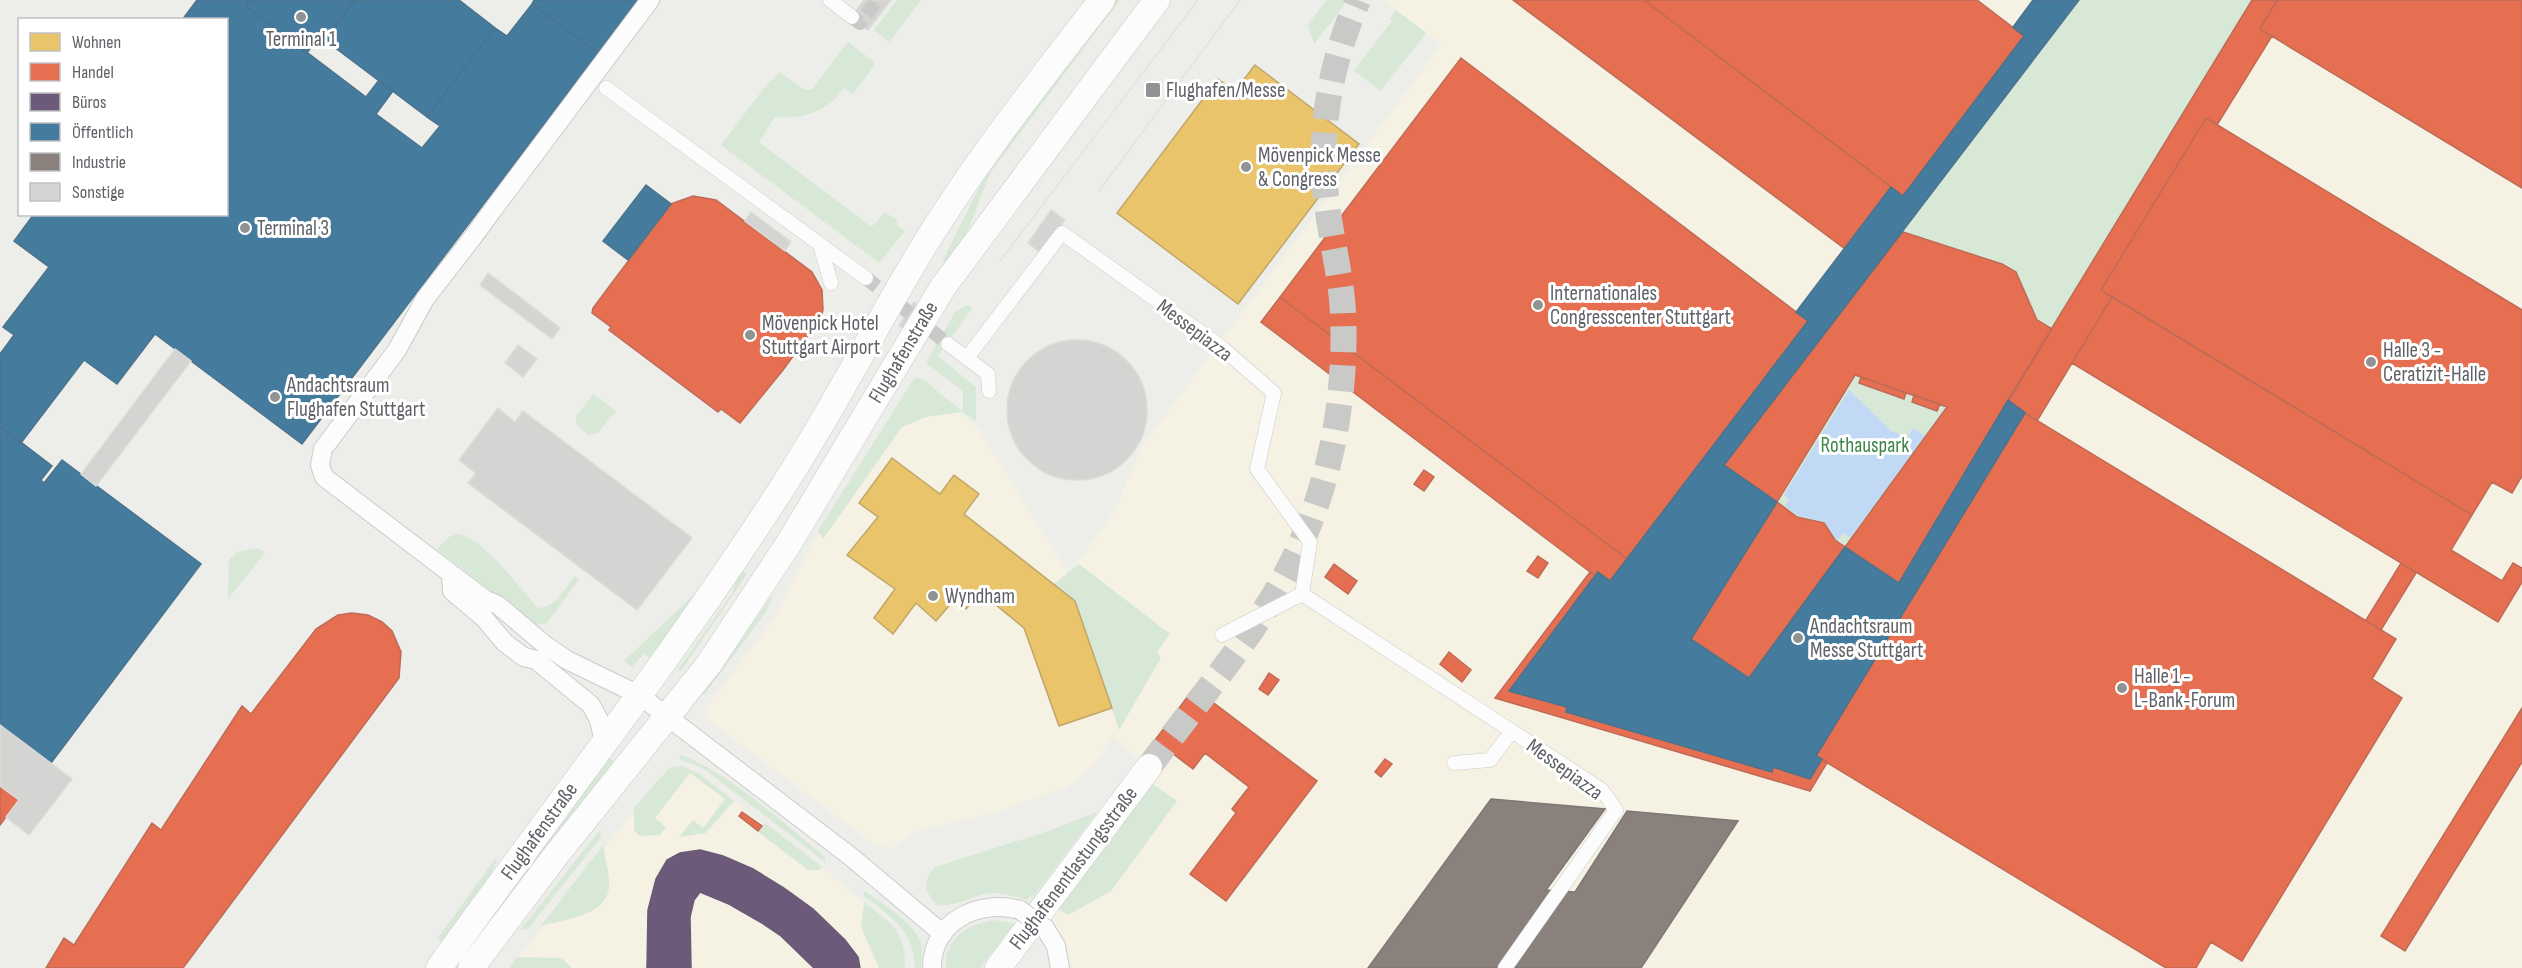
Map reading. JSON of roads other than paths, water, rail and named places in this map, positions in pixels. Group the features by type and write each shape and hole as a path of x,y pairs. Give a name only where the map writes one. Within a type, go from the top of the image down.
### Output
{"main road":[{"name":"Flughafenstraße","path":"439,968 639,695 770,507 836,402 918,257 959,193 1102,0"},
{"name":"Flughafenstraße","path":"471,968 550,862 709,664 789,543 942,287 1138,12 1157,0"},
{"name":"Flughafenentlastungsstraße","path":"998,968 1149,767"}],"street":[{"path":"604,743 599,720 591,705 537,650 506,611 486,600 329,483 321,471 320,456 397,350 425,299 651,0"},
{"path":"830,0 852,16"},
{"path":"606,88 866,278"},
{"name":"Messepiazza","path":"967,358 1062,233 1220,346 1274,393 1257,469 1310,542 1302,594 1602,790 1616,810 1505,968"},
{"path":"820,245 831,283"},
{"path":"948,344 988,374 988,391"},
{"path":"451,574 452,591 478,611 505,643 524,657 537,650"},
{"path":"1221,635 1302,594"},
{"path":"537,650 639,695 850,856 943,934"},
{"name":"Messepiazza","path":"1454,763 1490,760 1512,731"},
{"path":"932,968 936,947 943,934 958,918 977,908 992,906 1020,910 1046,928 1056,946 1060,968"}],"water":[{"path":"1849,390 1891,431 1908,438 1913,428 1925,436 1850,538 1843,533 1836,541 1824,522 1797,515 1785,506 1789,499 1784,495"}],"tunnel":[{"path":"852,17 860,23 877,0"},
{"path":"1149,767 1265,610 1296,555 1321,488 1337,419 1343,348 1342,298 1324,178 1325,126 1333,74 1358,0"},
{"path":"866,278 948,344"}],"tram line":[{"path":"1000,261 1198,0"},
{"path":"1099,191 1240,0"}],"place":[{"name":"Terminal 1","path":"301,17"},
{"name":"Flughafen/Messe","path":"1153,90"},
{"name":"Mövenpick Messe & Congress","path":"1246,167"},
{"name":"Terminal 3","path":"245,228"},
{"name":"Internationales Congresscenter Stuttgart","path":"1538,305"},
{"name":"Mövenpick Hotel Stuttgart Airport","path":"750,335"},
{"name":"Halle 3 - Ceratizit-Halle","path":"2371,362"},
{"name":"Andachtsraum Flughafen Stuttgart","path":"275,397"},
{"name":"Wyndham","path":"933,596"},
{"name":"Andachtsraum Messe Stuttgart","path":"1798,638"},
{"name":"Halle 1 - L-Bank-Forum","path":"2122,688"}],"park label":[{"name":"Rothauspark","path":"1865,445"}]}
